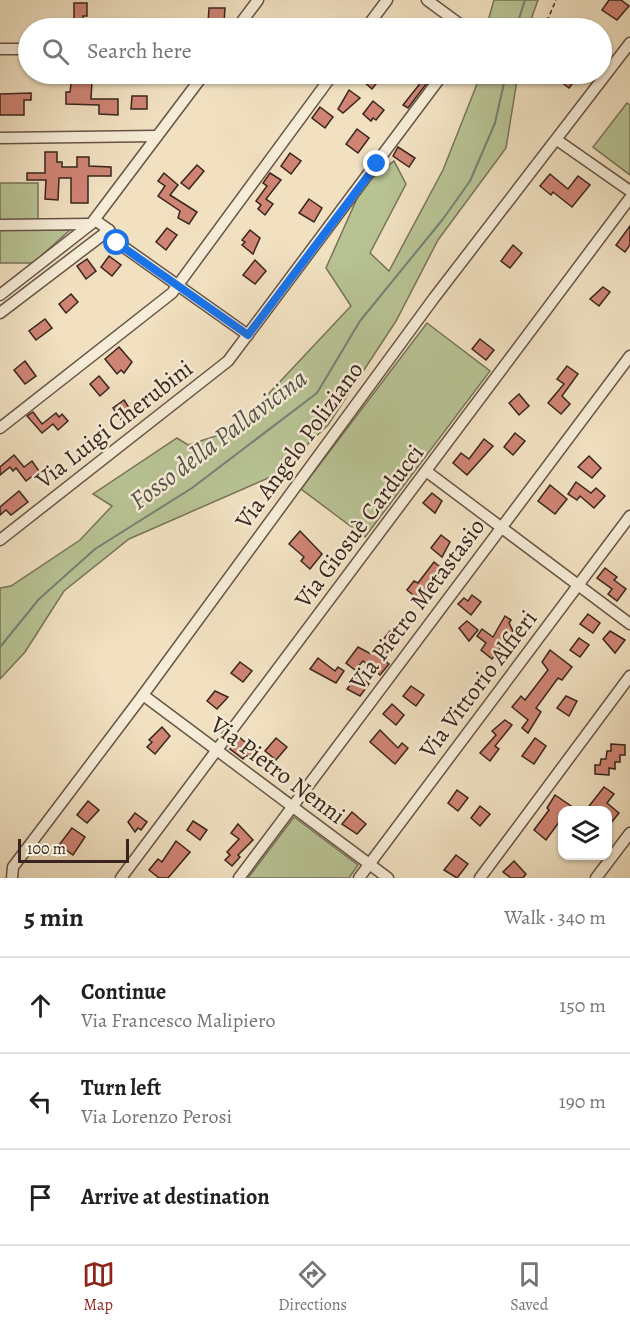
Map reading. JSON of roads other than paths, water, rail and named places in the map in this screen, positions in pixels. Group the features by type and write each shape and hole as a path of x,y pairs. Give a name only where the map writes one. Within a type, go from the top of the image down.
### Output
{"street":[{"path":"244,18 258,0"},
{"path":"374,18 387,0"},
{"path":"427,0 451,18"},
{"name":"Via Angelo Poliziano","path":"612,67 630,43"},
{"path":"0,49 18,49"},
{"path":"0,295 93,222 196,84"},
{"path":"0,428 171,293 326,84"},
{"name":"Via Luigi Cherubini","path":"0,540 228,361 436,84"},
{"name":"Via Angelo Poliziano","path":"12,878 13,867 143,695 434,298 599,84"},
{"path":"0,138 157,136"},
{"path":"557,140 630,191"},
{"name":"Via Giosuè Carducci","path":"121,878 630,198"},
{"path":"0,225 93,222 108,230 117,243 248,335"},
{"path":"0,313 108,230"},
{"name":"Via Pietro Metastasio","path":"239,878 630,356"},
{"path":"426,471 630,624"},
{"name":"Via Vittorio Alfieri","path":"359,878 630,516"},
{"path":"480,878 630,676"},
{"name":"Via Pietro Nenni","path":"143,695 388,878"},
{"path":"597,878 630,833"}],"waterway":[{"name":"Fosso della Pallavicina","path":"519,18 525,0"},
{"name":"Fosso della Pallavicina","path":"0,647 39,599 95,549 192,488 317,393 360,321 443,219 470,181 495,123 504,84"}]}
